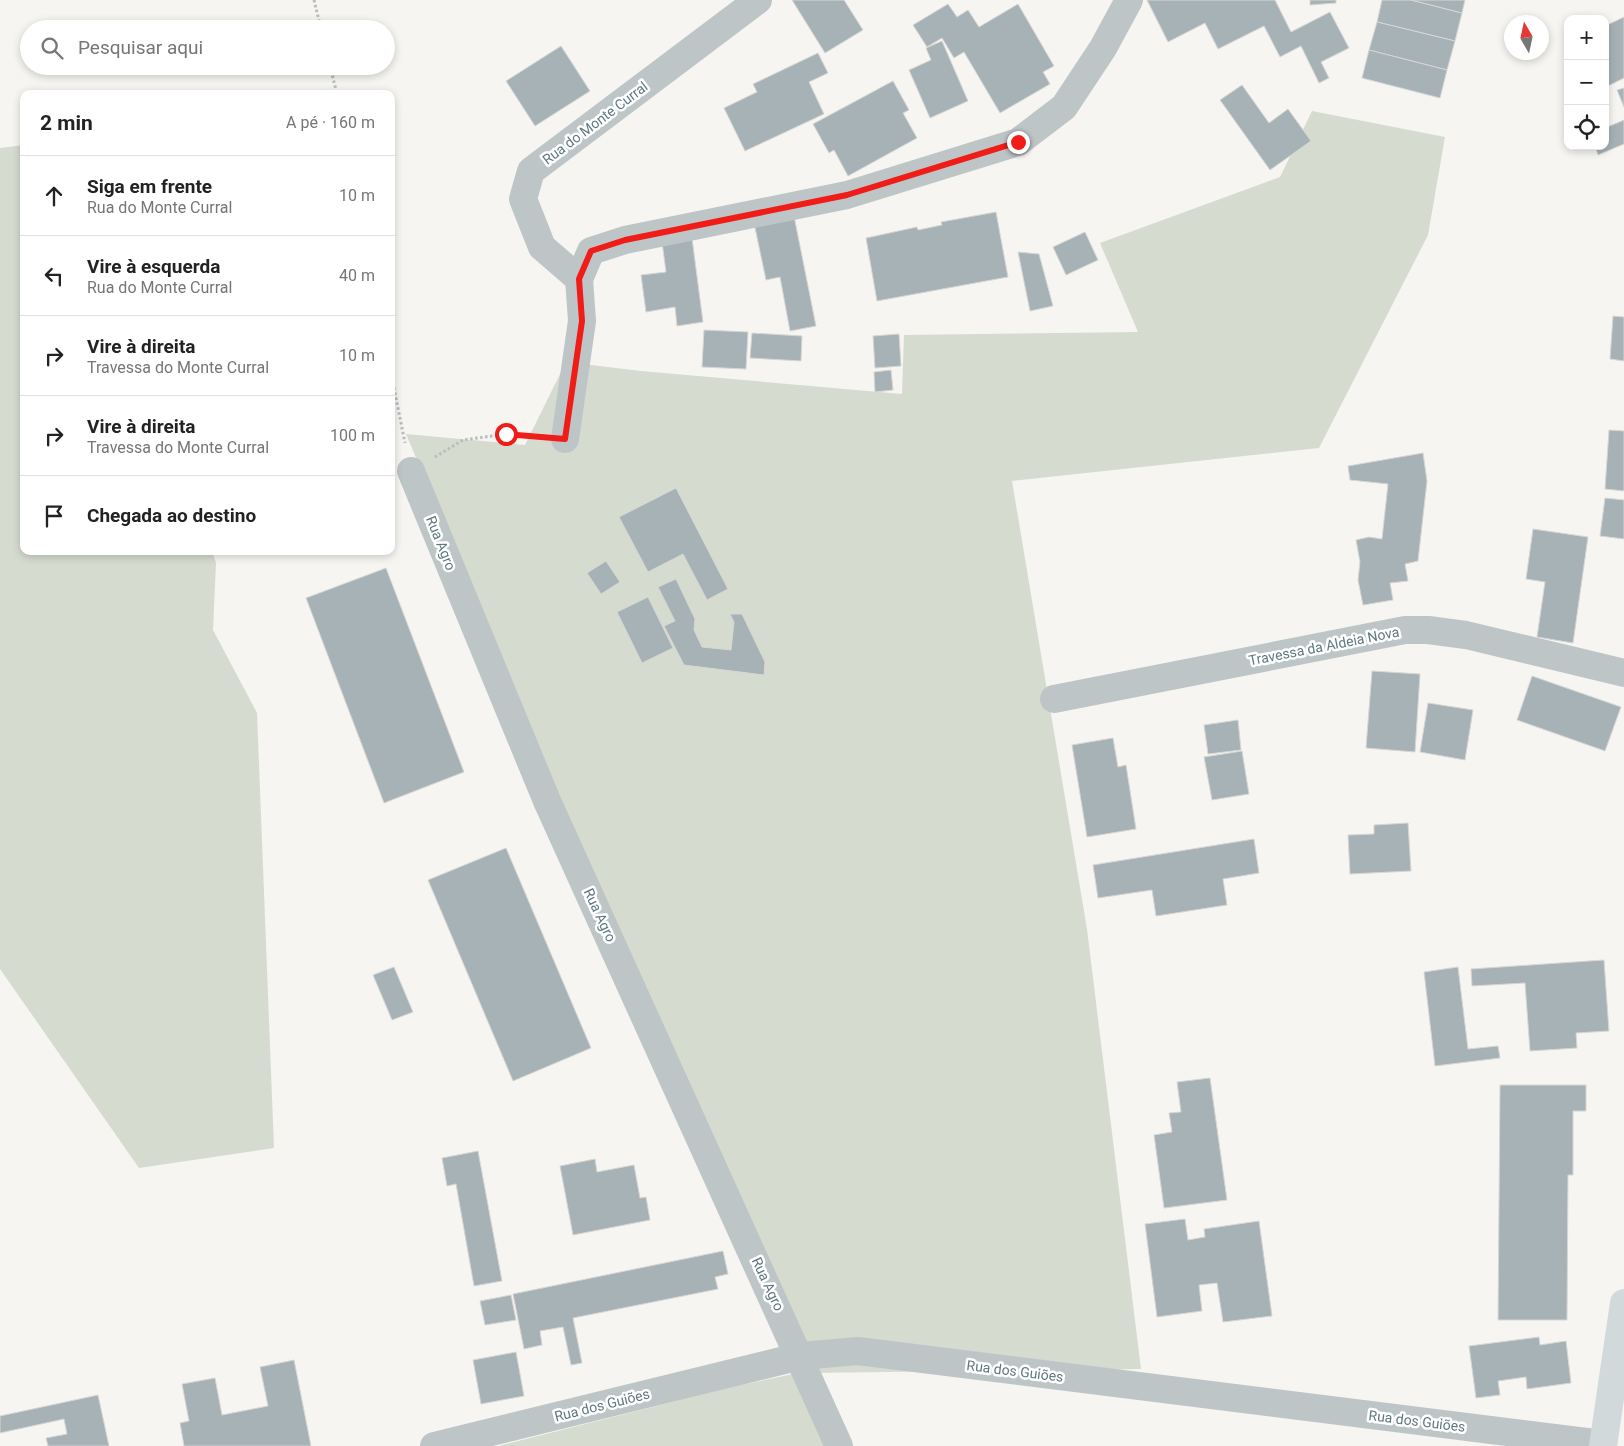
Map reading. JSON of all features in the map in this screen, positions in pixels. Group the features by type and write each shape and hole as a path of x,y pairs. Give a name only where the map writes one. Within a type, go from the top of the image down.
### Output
{"street":[{"name":"Rua do Monte Curral","path":"579,279 542,247 523,199 532,172 758,0"},
{"path":"565,439 582,321 579,279 591,251 625,240 847,195 1018,142 1064,107 1103,48 1129,0"},
{"name":"Rua Agro","path":"411,472 547,801 801,1356 840,1446"},
{"name":"Travessa da Aldeia Nova","path":"1054,699 1405,630 1428,630 1466,635 1624,673"},
{"path":"1603,1445 1624,1303"},
{"name":"Rua dos Guiões","path":"434,1446 801,1356 858,1351 1603,1445"}],"path":[{"path":"314,0 319,20"},
{"path":"332,75 336,90"},
{"path":"395,393 411,472 463,440 506,434 565,439"}],"shaded area":[{"path":"1312,111 1445,137 1428,235 1319,448 1012,481 1087,929 1141,1369 804,1373 825,1446 498,1446 736,1386 803,1372 406,434 525,445 566,362 641,371 902,394 904,335 1138,332 1100,243 1280,177"},
{"path":"20,146 20,555 213,555 216,563 213,630 257,713 274,1148 139,1168 0,969 0,148"}],"building":[{"path":"792,0 844,0 863,30 825,53"},
{"path":"1147,0 1275,0 1291,32 1330,12 1349,48 1321,62 1329,78 1319,83 1301,46 1280,57 1264,26 1218,49 1205,23 1168,42"},
{"path":"1310,0 1336,0 1336,3 1310,5"},
{"path":"1382,0 1411,0 1462,13 1455,41 1377,22"},
{"path":"1411,0 1465,0 1462,13"},
{"path":"948,4 957,17 968,10 979,27 1018,4 1054,66 1043,72 1050,84 1000,113 964,52 954,58 942,38 927,47 913,25"},
{"path":"1624,17 1624,78 1609,86 1609,60 1609,24"},
{"path":"1377,22 1455,41 1447,70 1369,50"},
{"path":"942,41 968,101 930,118 909,70 931,60 926,48"},
{"path":"561,46 590,91 535,126 506,81"},
{"path":"1369,50 1447,70 1440,98 1362,78"},
{"path":"818,53 828,73 809,82 824,114 745,151 724,108 757,92 753,84"},
{"path":"893,81 909,110 903,113 917,138 848,176 834,150 829,153 813,124"},
{"path":"1242,85 1269,123 1288,109 1311,141 1270,170 1220,100"},
{"path":"1624,88 1624,107 1617,90"},
{"path":"1624,120 1624,144 1598,155 1596,150 1609,150 1609,126"},
{"path":"996,212 1008,277 877,301 866,238 917,227 918,230 942,225 941,222"},
{"path":"794,216 816,326 790,331 780,277 766,280 754,223"},
{"path":"1085,232 1098,260 1066,275 1053,247"},
{"path":"692,238 703,322 677,326 675,307 646,312 641,275 666,272 662,242"},
{"path":"1018,252 1039,254 1053,306 1030,311"},
{"path":"1613,316 1624,317 1624,361 1610,359"},
{"path":"704,330 748,332 746,369 702,367"},
{"path":"752,333 802,336 801,361 750,358"},
{"path":"899,334 901,366 875,368 873,336"},
{"path":"891,370 893,390 875,392 874,372"},
{"path":"1609,430 1624,431 1624,491 1605,489"},
{"path":"1423,453 1427,481 1418,561 1405,564 1408,581 1390,583 1393,600 1363,605 1358,580 1360,562 1356,540 1369,537 1382,539 1388,484 1350,480 1348,466"},
{"path":"676,488 728,589 707,600 683,554 648,572 619,517"},
{"path":"1605,498 1624,500 1624,539 1600,536"},
{"path":"1533,529 1588,537 1573,643 1537,637 1545,582 1526,579"},
{"path":"606,561 620,582 601,594 587,573"},
{"path":"386,568 464,772 384,803 306,598"},
{"path":"676,579 695,619 694,630 702,647 731,650 734,622 730,614 742,614 765,662 764,675 684,665 664,626 675,621 658,587"},
{"path":"648,597 673,648 642,663 617,612"},
{"path":"1372,671 1420,674 1415,752 1366,748"},
{"path":"1532,676 1621,707 1605,751 1517,720"},
{"path":"1428,703 1473,710 1465,760 1420,752"},
{"path":"1238,720 1241,750 1208,754 1204,725"},
{"path":"1113,738 1118,767 1126,765 1136,829 1087,837 1072,745"},
{"path":"1242,751 1249,794 1212,800 1204,757"},
{"path":"1408,823 1411,871 1350,874 1348,835 1374,834 1374,825"},
{"path":"1254,839 1259,873 1223,879 1227,905 1156,916 1152,890 1098,898 1093,865"},
{"path":"506,848 591,1048 513,1081 428,880"},
{"path":"1604,960 1609,1031 1576,1033 1577,1048 1530,1051 1525,983 1472,986 1471,969"},
{"path":"394,967 413,1012 392,1020 373,975"},
{"path":"1458,967 1468,1049 1498,1046 1500,1058 1435,1066 1424,972"},
{"path":"1210,1078 1227,1200 1164,1208 1154,1135 1172,1132 1169,1113 1181,1112 1177,1082"},
{"path":"1500,1085 1586,1085 1586,1111 1573,1111 1573,1175 1568,1175 1567,1320 1498,1320"},
{"path":"478,1151 502,1281 474,1286 456,1184 447,1186 442,1158"},
{"path":"595,1159 597,1172 634,1165 640,1198 646,1197 650,1220 573,1235 560,1166"},
{"path":"1185,1219 1188,1240 1205,1237 1204,1229 1259,1221 1272,1316 1223,1322 1217,1283 1199,1285 1202,1311 1157,1317 1145,1224"},
{"path":"723,1251 728,1274 715,1277 718,1289 573,1318 582,1363 571,1365 563,1327 540,1331 542,1345 524,1349 513,1294"},
{"path":"511,1295 516,1320 485,1325 480,1301"},
{"path":"1539,1337 1540,1345 1566,1341 1571,1383 1527,1389 1526,1377 1498,1381 1500,1395 1476,1398 1469,1346"},
{"path":"516,1352 524,1396 481,1404 473,1360"},
{"path":"294,1360 311,1446 184,1446 180,1423 189,1421 182,1384 215,1378 222,1415 268,1406 260,1367"},
{"path":"98,1395 109,1446 48,1446 46,1438 67,1434 64,1419 0,1433 0,1416"}],"route":[{"path":"506,434 565,439 582,321 579,279 591,251 625,240 847,195 1018,142"}]}
